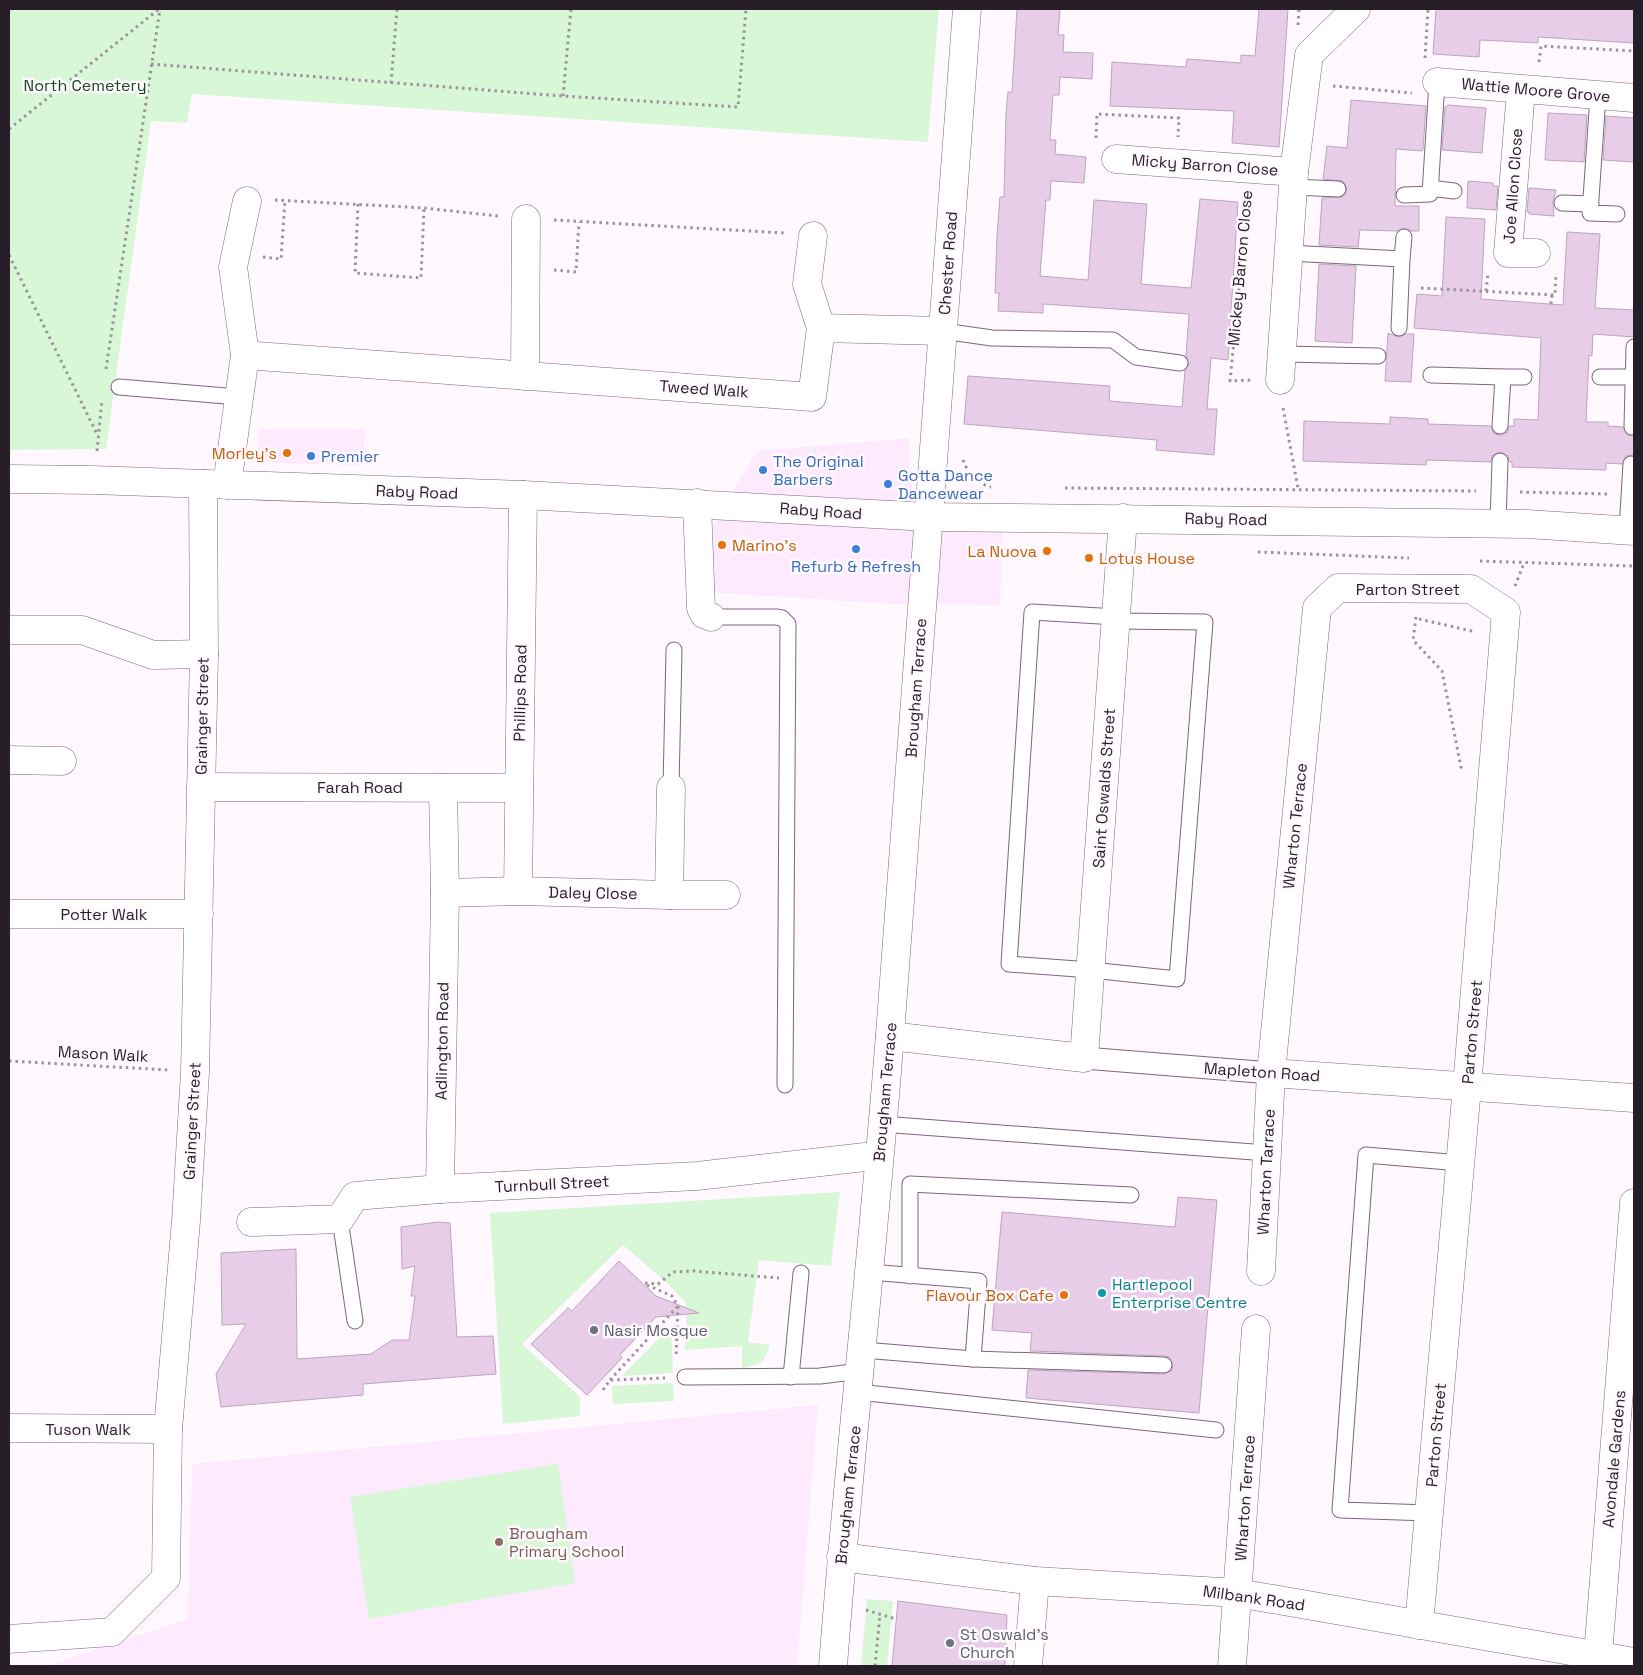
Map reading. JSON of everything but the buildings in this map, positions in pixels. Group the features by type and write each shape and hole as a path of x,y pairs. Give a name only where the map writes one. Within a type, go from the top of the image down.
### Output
{"street":[{"name":"Chester Road","path":"929,517 967,9"},
{"path":"1281,367 1294,179 1308,55 1356,9"},
{"name":"Wattie Moore Grove","path":"1427,80 1521,90 1634,98"},
{"name":"Joe Allon Close","path":"1521,90 1508,253 1536,253"},
{"name":"Micky Barron Close","path":"1106,151 1294,179"},
{"name":"Grainger Street","path":"9,1639 112,1632 166,1578 168,1429 186,1221 195,1072 204,654 215,484 238,397 245,355 233,267 247,201"},
{"path":"525,376 526,219"},
{"name":"Tweed Walk","path":"245,355 812,397 820,328 807,284 813,236"},
{"path":"820,328 943,331"},
{"name":"Raby Road","path":"9,479 522,495 929,517 1498,524 1631,530"},
{"name":"Phillips Road","path":"518,891 522,495"},
{"path":"697,503 701,608 704,614 711,618"},
{"name":"Brougham Terrace","path":"832,1666 841,1557 861,1371 890,1036 929,517"},
{"name":"Saint Oswalds Street","path":"1084,1058 1123,518"},
{"name":"Parton Street","path":"1338,588 1471,589 1506,612 1467,1087 1419,1625"},
{"name":"Wharton Terrace","path":"1271,1073 1317,608 1338,588"},
{"path":"9,630 82,630 154,655 204,654"},
{"path":"9,760 62,760"},
{"name":"Farah Road","path":"201,786 519,788"},
{"name":"Adlington Road","path":"440,1189 445,892 443,788"},
{"path":"668,895 671,788"},
{"path":"445,892 518,891"},
{"name":"Daley Close","path":"518,891 726,895"},
{"name":"Potter Walk","path":"9,914 198,914"},
{"name":"Mapleton Road","path":"890,1036 1084,1058 1634,1098"},
{"name":"Wharton Tarrace","path":"1261,1271 1271,1073"},
{"name":"Turnbull Street","path":"340,1219 355,1196 440,1189 697,1176 865,1157"},
{"name":"Avondale Gardens","path":"1598,1655 1634,1203"},
{"path":"251,1222 340,1219"},
{"name":"Wharton Terrace","path":"1232,1666 1256,1329"},
{"name":"Tuson Walk","path":"9,1428 168,1429"},
{"name":"Milbank Road","path":"841,1557 1035,1581 1238,1593 1634,1662"},
{"path":"1028,1666 1035,1581"}],"lane":[{"path":"1404,195 1430,194 1427,80"},
{"path":"1598,96 1590,212 1617,214"},
{"path":"1294,179 1338,189"},
{"path":"1430,188 1454,191"},
{"path":"1562,203 1591,204"},
{"path":"1399,328 1404,237"},
{"path":"1289,253 1402,259"},
{"path":"943,331 992,338 1113,340 1136,357 1180,363"},
{"path":"1632,427 1634,347"},
{"path":"1281,367 1378,356"},
{"path":"1431,375 1524,377"},
{"path":"1500,426 1504,377"},
{"path":"1600,377 1634,377"},
{"path":"119,387 238,397"},
{"path":"1498,524 1500,462"},
{"path":"1631,464 1631,530"},
{"path":"1032,612 1117,619 1205,622 1177,979 1009,964 1032,612"},
{"path":"711,618 776,617 782,618 788,624 785,1085"},
{"path":"671,788 674,650"},
{"path":"882,1124 1267,1153"},
{"path":"1429,1512 1340,1510 1366,1155 1460,1163"},
{"path":"910,1276 910,1184 1131,1195"},
{"path":"340,1219 355,1321"},
{"path":"870,1272 979,1281 973,1360"},
{"path":"791,1376 801,1277"},
{"path":"680,1377 791,1376 973,1360 1164,1365"},
{"path":"861,1371 1216,1430"}],"path":[{"path":"105,378 160,9"},
{"path":"9,129 160,9"},
{"path":"391,83 397,9"},
{"path":"563,96 571,9"},
{"path":"151,64 563,96 738,107 746,9"},
{"path":"1324,85 1427,80 1428,9"},
{"path":"1106,151 1097,114 1179,118 1178,137 1186,143"},
{"name":"Mickey Barron Close","path":"1249,194 1230,380 1281,367"},
{"path":"262,266 263,257 281,259 285,200"},
{"path":"358,204 355,274 421,278 424,208"},
{"path":"546,270 576,272 579,222"},
{"path":"9,255 98,435"},
{"path":"1421,288 1486,291"},
{"path":"1551,304 1552,294"},
{"path":"1281,367 1279,389 1298,488"},
{"path":"97,451 103,397"},
{"path":"962,453 966,469 976,479 988,487 998,487"},
{"path":"1058,488 1298,488 1630,494"},
{"path":"1256,552 1412,558"},
{"path":"1474,560 1634,566"},
{"path":"1406,617 1504,638"},
{"path":"1416,618 1413,640 1442,671 1463,776 1492,783"},
{"name":"Mason Walk","path":"9,1061 195,1072"},
{"path":"610,1380 680,1377 678,1306 672,1296 645,1284 658,1284 673,1272 694,1271 801,1277"},
{"path":"603,1390 678,1306"},
{"path":"863,1608 896,1619"},
{"path":"875,1666 880,1615"}],"shaded area":[{"path":"260,429 365,429 363,466 257,462"},
{"path":"909,438 909,482 917,495 1003,533 1000,605 891,604 708,592 714,524 757,451"},
{"name":"Brougham Primary School","path":"818,1405 797,1666 47,1666 188,1619 192,1464"}],"green space":[{"name":"North Cemetery","path":"9,9 939,9 928,142 192,94 187,123 151,121 106,449 9,450"},
{"path":"840,1192 831,1266 759,1260 748,1342 770,1345 766,1356 761,1362 742,1368 742,1346 685,1350 685,1303 667,1284 623,1245 522,1344 580,1397 580,1416 503,1424 490,1213"},
{"path":"671,1326 673,1373 622,1376"},
{"path":"673,1383 674,1401 613,1404 612,1386"},
{"path":"558,1464 575,1583 369,1619 350,1497"},
{"path":"867,1599 893,1601 887,1666 861,1666"}],"place":[{"name":"Morley's","path":"287,453"},
{"name":"Premier","path":"311,456"},
{"name":"The Original Barbers","path":"763,470"},
{"name":"Gotta Dance Dancewear","path":"888,484"},
{"name":"Marino's","path":"722,545"},
{"name":"Refurb & Refresh","path":"856,549"},
{"name":"La Nuova","path":"1047,551"},
{"name":"Lotus House","path":"1089,558"},
{"name":"Hartlepool Enterprise Centre","path":"1102,1293"},
{"name":"Flavour Box Cafe","path":"1064,1295"},
{"name":"Nasir Mosque","path":"594,1330"},
{"name":"Brougham Primary School","path":"499,1542"},
{"name":"St Oswald's Church","path":"950,1643"}]}
